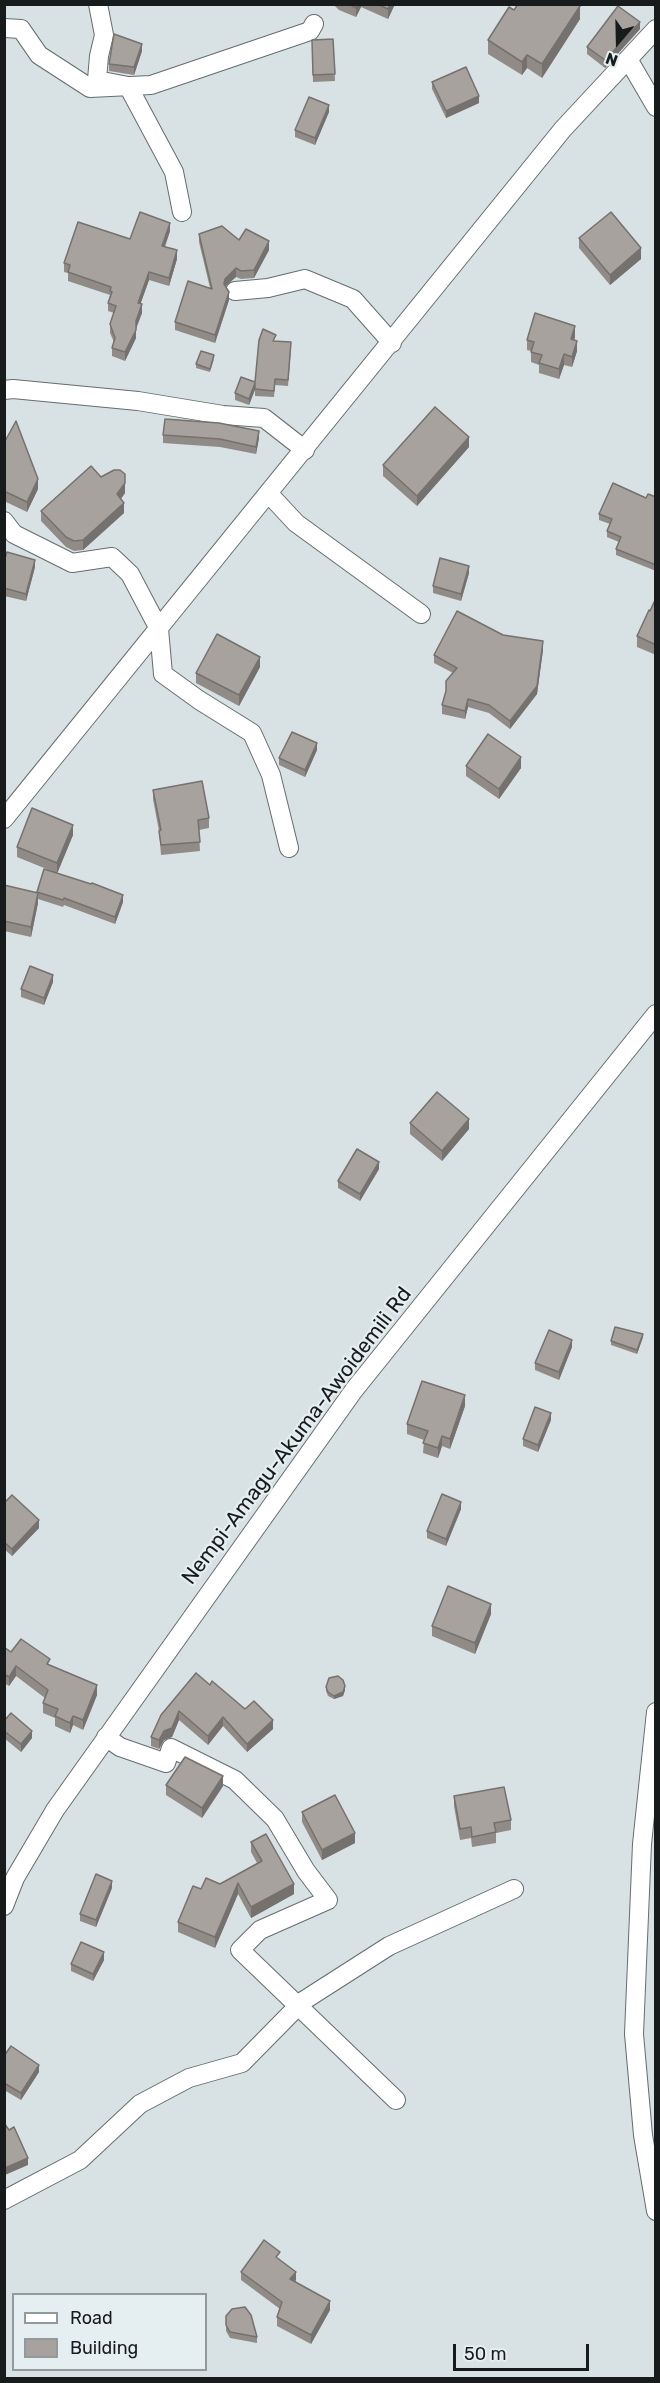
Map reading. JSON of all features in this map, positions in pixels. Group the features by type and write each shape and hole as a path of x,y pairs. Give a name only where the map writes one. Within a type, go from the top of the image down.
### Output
{"street":[{"path":"98,4 104,35 99,56 98,80 128,86"},
{"path":"4,28 21,29 39,55 90,88 151,85 309,31 314,24"},
{"path":"4,819 392,343 563,129 656,29"},
{"path":"628,59 656,107"},
{"path":"128,86 174,172 182,212"},
{"path":"235,291 268,288 305,279 353,299 392,343"},
{"path":"4,390 138,401 223,415 264,418 305,450"},
{"path":"269,494 296,523 421,614"},
{"path":"4,521 14,534 72,563 112,557 130,574 159,629 163,674 252,733 271,775 289,848"},
{"name":"Nempi-Amagu-Akuma-Awoidemili Rd","path":"4,1906 10,1873 354,1390 656,1014"},
{"path":"656,1712 642,1844 634,2034 643,2135 656,2211"},
{"path":"106,1737 120,1747 166,1763 171,1748 235,1780 275,1819 306,1871 328,1900 260,1930 240,1950 396,2100"},
{"path":"4,2200 80,2160 140,2104 189,2078 242,2063 299,2005 389,1946 514,1889"}],"building":[{"path":"377,4 390,4 388,9"},
{"path":"518,4 578,4 580,6 542,64 527,55 522,62 488,40 509,7 514,10"},
{"path":"618,6 640,22 605,60 587,47"},
{"path":"114,34 142,44 134,67 109,64"},
{"path":"333,39 335,74 313,75 312,40"},
{"path":"466,67 479,96 446,111 432,82"},
{"path":"309,97 329,105 315,138 295,130"},
{"path":"140,212 170,223 162,246 177,250 169,278 149,272 138,303 142,304 136,321 136,330 125,352 112,348 115,338 110,324 116,306 108,303 112,292 111,287 68,272 70,265 64,263 78,222 130,239"},
{"path":"611,212 641,248 610,275 579,238"},
{"path":"222,226 239,240 246,229 269,241 254,270 241,271 236,268 225,279 224,284 229,292 215,335 175,322 188,281 212,289 199,234"},
{"path":"535,313 575,326 571,339 577,341 572,357 564,354 559,369 539,363 542,355 531,352 534,342 527,340"},
{"path":"263,329 276,335 273,341 291,342 288,380 275,379 274,391 255,389 255,383 249,399 235,393 241,377 255,382 259,340"},
{"path":"201,351 214,355 210,369 196,364"},
{"path":"435,407 469,437 417,496 383,465"},
{"path":"165,419 219,423 259,431 256,447 220,439 163,435"},
{"path":"16,421 38,479 27,502 4,491 4,443"},
{"path":"91,466 101,477 114,470 120,470 125,474 125,483 117,494 124,503 83,540 74,541 66,537 41,511"},
{"path":"613,483 646,498 648,494 656,497 656,565 616,549 621,537 607,531 612,519 599,514"},
{"path":"7,552 35,560 26,594 4,588 4,561"},
{"path":"440,558 469,566 461,594 433,586"},
{"path":"656,598 656,645 637,636"},
{"path":"457,611 503,635 543,641 537,686 510,721 489,705 468,699 465,711 442,705 446,681 457,668 434,655"},
{"path":"217,634 260,657 239,695 196,673"},
{"path":"292,732 317,743 305,770 279,758"},
{"path":"488,734 521,757 499,789 466,766"},
{"path":"202,781 209,818 198,820 200,842 161,845 159,831 161,830 153,790"},
{"path":"32,808 73,825 57,863 17,847"},
{"path":"44,869 123,895 115,917 64,898 63,900 37,892"},
{"path":"4,885 38,893 31,927 4,921"},
{"path":"30,966 53,975 44,998 21,989"},
{"path":"437,1092 469,1119 442,1151 410,1123"},
{"path":"357,1149 379,1162 360,1194 338,1181"},
{"path":"615,1327 643,1334 637,1350 611,1341"},
{"path":"549,1330 572,1340 559,1372 535,1363"},
{"path":"422,1381 465,1395 450,1439 442,1436 438,1448 423,1443 428,1431 407,1424"},
{"path":"535,1407 551,1413 538,1445 523,1439"},
{"path":"442,1494 461,1502 446,1539 427,1531"},
{"path":"12,1495 39,1520 12,1549 4,1542 4,1503"},
{"path":"448,1586 491,1604 475,1643 432,1626"},
{"path":"21,1639 50,1659 47,1664 97,1685 83,1720 73,1716 70,1723 55,1716 58,1709 43,1703 48,1690 16,1666 9,1677 4,1674 4,1647 11,1652"},
{"path":"196,1673 210,1685 212,1681 245,1709 254,1701 273,1720 247,1744 223,1717 208,1736 179,1711 172,1728 164,1731 159,1740 151,1737 161,1715"},
{"path":"338,1676 343,1680 345,1686 343,1692 334,1696 328,1692 326,1687 329,1678"},
{"path":"11,1713 32,1731 21,1744 4,1731 4,1721"},
{"path":"185,1757 223,1776 202,1808 166,1785"},
{"path":"504,1787 511,1820 494,1823 496,1832 472,1837 471,1827 460,1829 454,1796"},
{"path":"335,1795 355,1833 322,1850 302,1812"},
{"path":"266,1834 294,1884 251,1907 238,1883 215,1937 178,1922 193,1886 201,1889 206,1878 220,1884 262,1861 251,1842"},
{"path":"96,1874 112,1881 96,1920 80,1914"},
{"path":"81,1942 104,1952 93,1974 71,1964"},
{"path":"11,2046 39,2065 21,2093 4,2083 4,2056"},
{"path":"4,2123 9,2130 14,2127 28,2158 5,2168"},
{"path":"264,2240 280,2252 276,2257 296,2272 290,2279 330,2301 311,2335 277,2317 282,2302 241,2272"},
{"path":"245,2307 251,2315 257,2337 230,2332 226,2325 226,2316 232,2309"}]}
